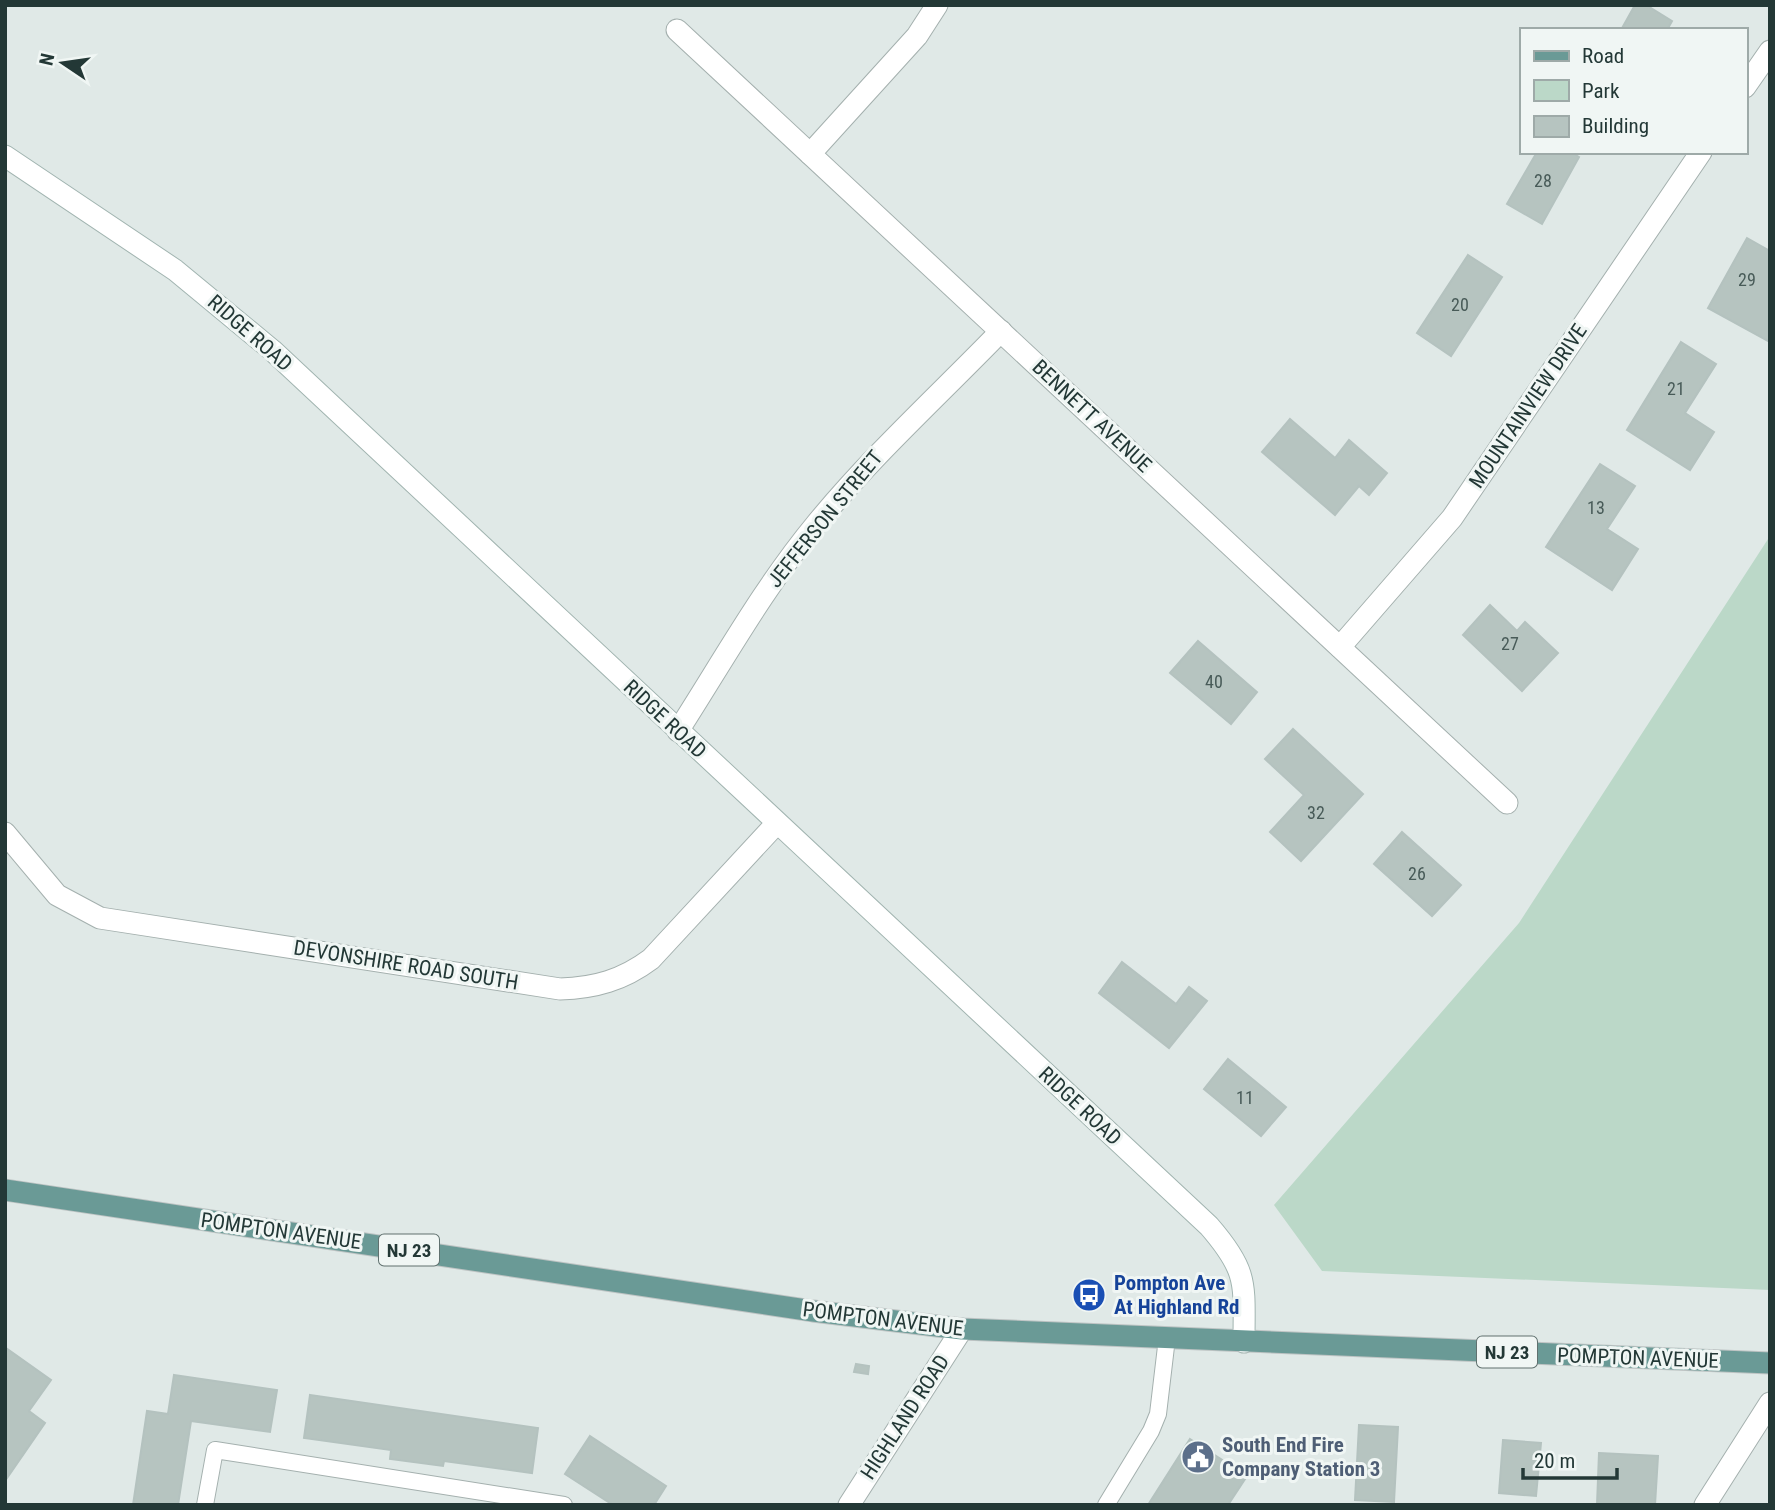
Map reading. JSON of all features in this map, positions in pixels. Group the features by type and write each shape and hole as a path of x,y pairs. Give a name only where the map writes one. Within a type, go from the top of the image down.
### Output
{"main road":[{"name":"POMPTON AVENUE","path":"5,1190 813,1311 962,1329 1770,1363"}],"street":[{"path":"810,154 917,36 937,5"},
{"name":"BENNETT AVENUE","path":"677,30 1507,803"},
{"path":"1747,84 1770,51"},
{"name":"MOUNTAINVIEW DRIVE","path":"1340,647 1452,518 1700,154"},
{"name":"RIDGE ROAD","path":"5,156 134,241 224,308 272,350 1209,1226 1228,1250 1244,1279 1244,1342"},
{"name":"JEFFERSON STREET","path":"678,731 743,626 815,525 897,432 1001,331"},
{"name":"DEVONSHIRE ROAD SOUTH","path":"5,833 57,895 77,909 100,918 560,989 604,984 637,970 651,959 777,823"},
{"name":"HIGHLAND ROAD","path":"849,1505 962,1329"},
{"path":"1705,1505 1770,1403"}],"lane":[{"path":"1106,1505 1152,1431 1158,1414 1167,1339"},
{"path":"205,1505 215,1450 564,1505"}],"green space":[{"path":"1770,536 1770,1290 1322,1271 1274,1205 1519,923"}],"building":[{"path":"1635,5 1646,5 1672,21 1668,28 1622,28"},
{"path":"1536,154 1574,154 1579,157 1542,224 1507,204"},
{"path":"1747,238 1770,251 1770,342 1708,308"},
{"path":"1468,255 1502,277 1451,356 1417,333"},
{"path":"1681,342 1716,364 1685,413 1714,432 1690,470 1627,430"},
{"path":"1290,419 1335,458 1349,440 1387,473 1369,495 1359,486 1335,515 1262,452"},
{"path":"1600,464 1635,486 1607,529 1638,549 1612,590 1546,547"},
{"path":"1490,605 1517,631 1525,622 1558,653 1522,691 1463,635"},
{"path":"1198,641 1257,692 1231,724 1170,673"},
{"path":"1293,729 1363,794 1301,861 1270,832 1304,795 1265,759"},
{"path":"1402,832 1461,885 1432,916 1374,864"},
{"path":"1122,962 1176,1004 1189,987 1207,1001 1169,1048 1099,993"},
{"path":"1228,1059 1286,1107 1261,1136 1204,1089"},
{"path":"6,1348 51,1380 29,1411 45,1423 5,1481"},
{"path":"856,1364 869,1366 868,1374 854,1372"},
{"path":"174,1375 277,1390 270,1432 191,1421 178,1505 133,1505 147,1411 168,1414"},
{"path":"310,1395 538,1428 532,1473 444,1461 443,1466 390,1459 391,1450 304,1438"},
{"path":"1359,1425 1398,1427 1394,1502 1355,1500"},
{"path":"590,1436 666,1486 654,1505 613,1505 565,1474"},
{"name":"South End Fire Company Station 3","path":"1190,1439 1247,1476 1228,1505 1148,1505"},
{"path":"1503,1440 1541,1443 1536,1496 1499,1493"},
{"path":"1599,1453 1658,1456 1655,1505 1597,1505"}],"place":[{"name":"Pompton Ave At Highland Rd","path":"1089,1295"},
{"name":"South End Fire Company Station 3","path":"1198,1457"}]}
